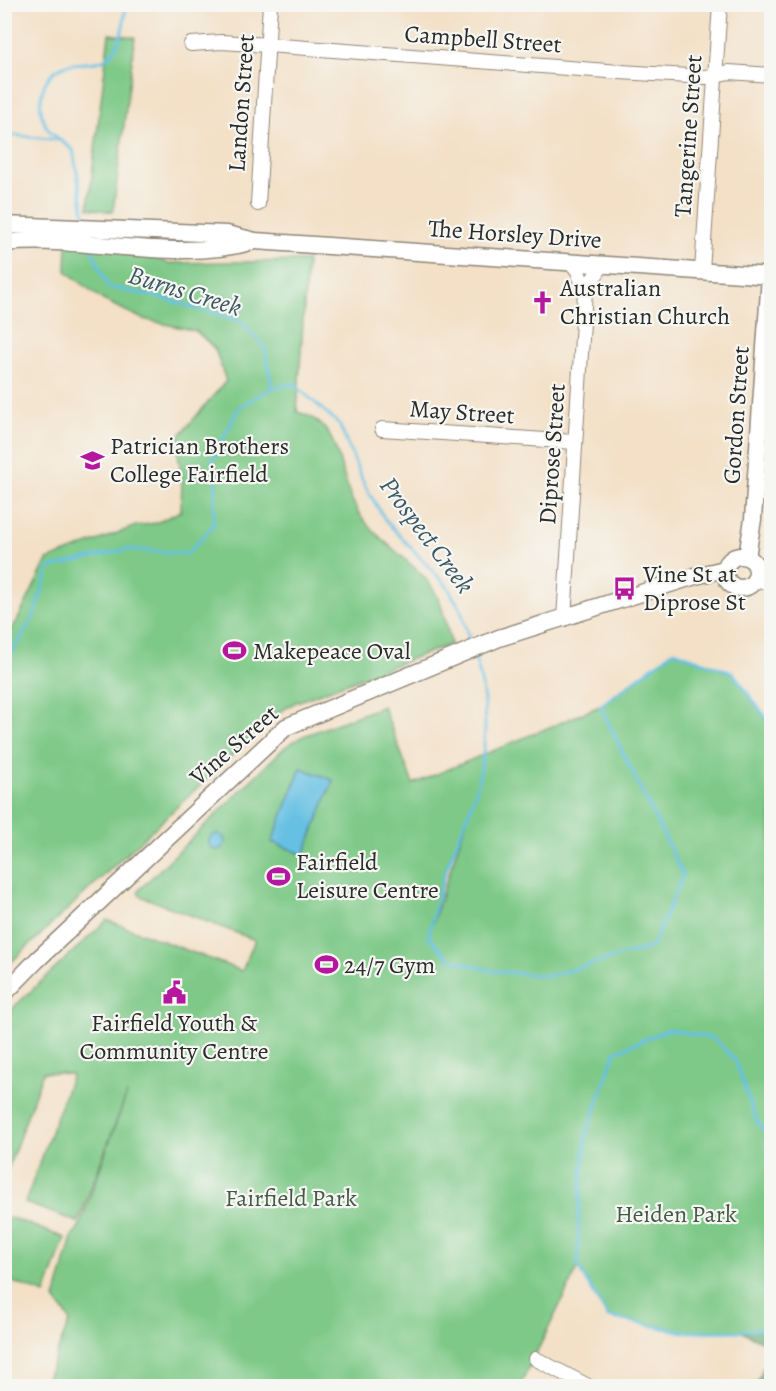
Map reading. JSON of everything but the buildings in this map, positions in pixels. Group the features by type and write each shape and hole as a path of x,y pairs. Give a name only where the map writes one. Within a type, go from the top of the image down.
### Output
{"main road":[{"name":"The Horsley Drive","path":"4,225 68,235 228,248 255,241 771,276"},
{"name":"The Horsley Drive","path":"4,243 68,235"},
{"name":"Gordon Street","path":"747,557 753,519 771,276"},
{"path":"747,557 755,563 756,578 749,586 734,586 727,579 725,569 733,558 747,557"},
{"name":"Vine Street","path":"4,994 275,735 303,719 499,638 695,576 725,569"}],"street":[{"name":"Landon Street","path":"258,204 270,4"},
{"name":"Tangerine Street","path":"702,271 720,4"},
{"name":"Campbell Street","path":"191,44 222,42 268,45 620,72 715,75 729,72 771,75"},
{"name":"Diprose Street","path":"564,619 585,291 578,271 571,262"},
{"name":"Diprose Street","path":"585,291 603,264"},
{"name":"May Street","path":"382,429 575,442"},
{"path":"756,578 771,585"},
{"path":"536,1359 588,1386"}],"green space":[{"path":"109,34 135,37 113,212 88,208"},
{"path":"67,242 127,247 168,263 307,261 297,412 312,418 331,438 350,494 364,520 430,584 442,607 451,644 294,703 275,715 5,968 5,635 16,623 47,560 136,526 156,523 181,511 182,479 176,440 226,381 215,349 196,331 143,319 103,300 66,271"},
{"path":"674,651 733,673 771,726 771,1327 740,1331 684,1332 608,1317 578,1268 520,1386 44,1386 70,1320 55,1299 72,1237 79,1227 127,1093 78,1222 25,1203 72,1074 43,1072 5,1177 5,1019 15,1006 107,920 242,971 255,940 140,896 138,891 285,747 301,737 383,706 413,784 600,706","holes":["467,819 433,922 447,867"]},
{"path":"9,1217 65,1238 45,1294 5,1279 5,1228"},
{"path":"771,1327 771,1346 740,1331"},
{"path":"771,1350 771,1386 755,1386"}],"water":[{"path":"301,768 333,780 304,855 272,842"},
{"path":"214,834 220,834 225,842 223,848 214,850 209,845 209,839"}],"waterway":[{"name":"Burns Creek","path":"86,223 73,150 48,129 42,112 42,94 49,77 64,66 101,61 112,53 121,36 126,4"},
{"path":"4,134 59,140"},
{"name":"Burns Creek","path":"92,250 108,287 158,297 240,321 265,347 272,388"},
{"name":"Prospect Creek","path":"4,666 33,618 49,568 128,549 187,554 213,526 216,483 212,461 239,407 272,388 294,384 339,424 365,486 386,521 447,586 461,610 470,643"},
{"name":"Prospect Creek","path":"474,655 483,692 485,712 480,772 470,809 442,882 428,936 450,959 492,971 549,976 652,947 683,875 600,706 674,651 733,673 772,726"},
{"name":"Prospect Creek","path":"772,1141 756,1120 735,1060 714,1039 669,1029 615,1052 586,1136 579,1209 578,1267 608,1317 684,1332 740,1331 772,1327"}],"place":[{"name":"Australian Christian Church","path":"542,302"},
{"name":"Patrician Brothers College Fairfield","path":"92,460"},
{"name":"Vine St at Diprose St","path":"625,588"},
{"name":"Makepeace Oval","path":"235,651"},
{"name":"Fairfield Leisure Centre","path":"278,876"},
{"name":"24/7 Gym","path":"326,965"},
{"name":"Fairfield Youth & Community Centre","path":"174,993"}],"park label":[{"name":"Fairfield Park","path":"291,1198"},
{"name":"Heiden Park","path":"676,1214"}]}
